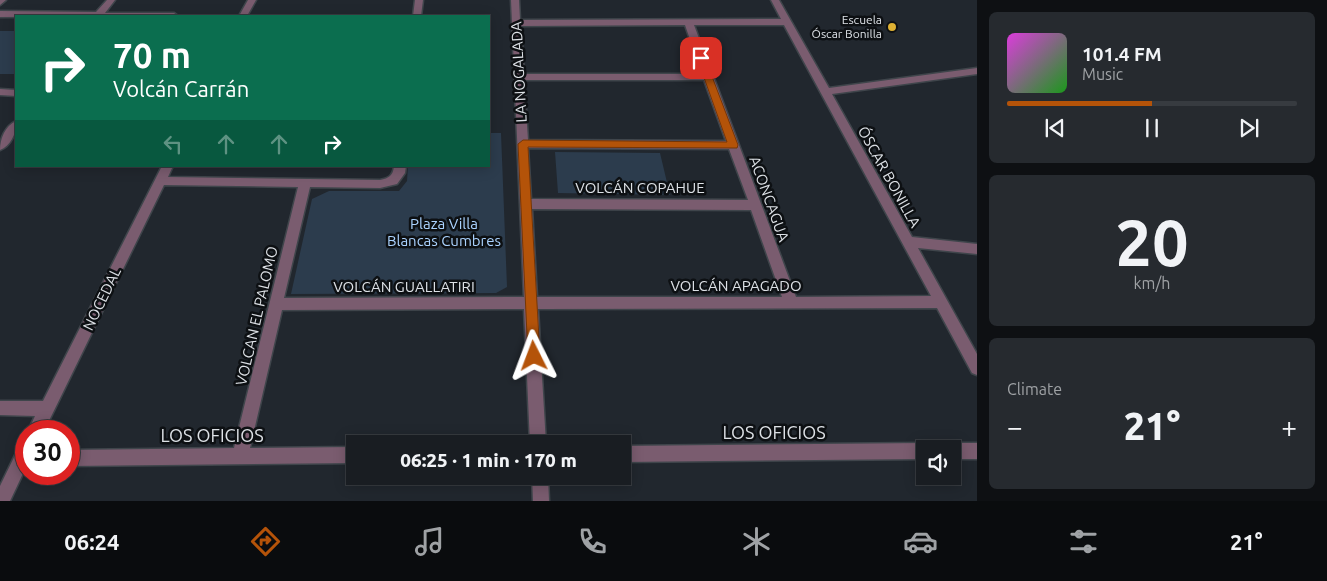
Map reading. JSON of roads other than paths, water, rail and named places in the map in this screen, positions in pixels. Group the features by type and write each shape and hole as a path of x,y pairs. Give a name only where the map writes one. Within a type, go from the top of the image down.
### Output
{"street":[{"path":"0,14 99,15 111,0"},
{"path":"244,15 252,0"},
{"path":"417,15 419,0"},
{"name":"LA NOGALADA","path":"515,0 538,435"},
{"name":"ÓSCAR BONILLA","path":"775,0 977,368"},
{"name":"ACONCAGUA","path":"688,22 791,302"},
{"path":"516,23 787,22"},
{"path":"826,92 977,71"},
{"path":"520,77 708,77"},
{"path":"0,92 15,92"},
{"path":"0,146 15,126"},
{"path":"523,144 733,145"},
{"name":"NOCEDAL","path":"42,420 168,167"},
{"path":"161,181 380,184 393,181 399,173 400,167"},
{"name":"VOLCAN EL PALOMO","path":"240,456 305,183"},
{"name":"VOLCÁN COPAHUE","path":"526,204 755,205"},
{"path":"908,242 977,249"},
{"name":"VOLCÁN APAGADO","path":"531,303 941,302"},
{"name":"VOLCÁN GUALLATIRI","path":"276,304 531,303"},
{"path":"0,408 47,409"},
{"path":"961,451 977,451"},
{"name":"LOS OFICIOS","path":"631,454 916,452"},
{"name":"LOS OFICIOS","path":"80,458 346,456"},
{"path":"1,501 15,475"},
{"path":"540,485 541,501"}],"place":[{"name":"Escuela Óscar Bonilla","path":"892,27"}],"park label":[{"name":"Plaza Villa Blancas Cumbres","path":"444,232"}]}
